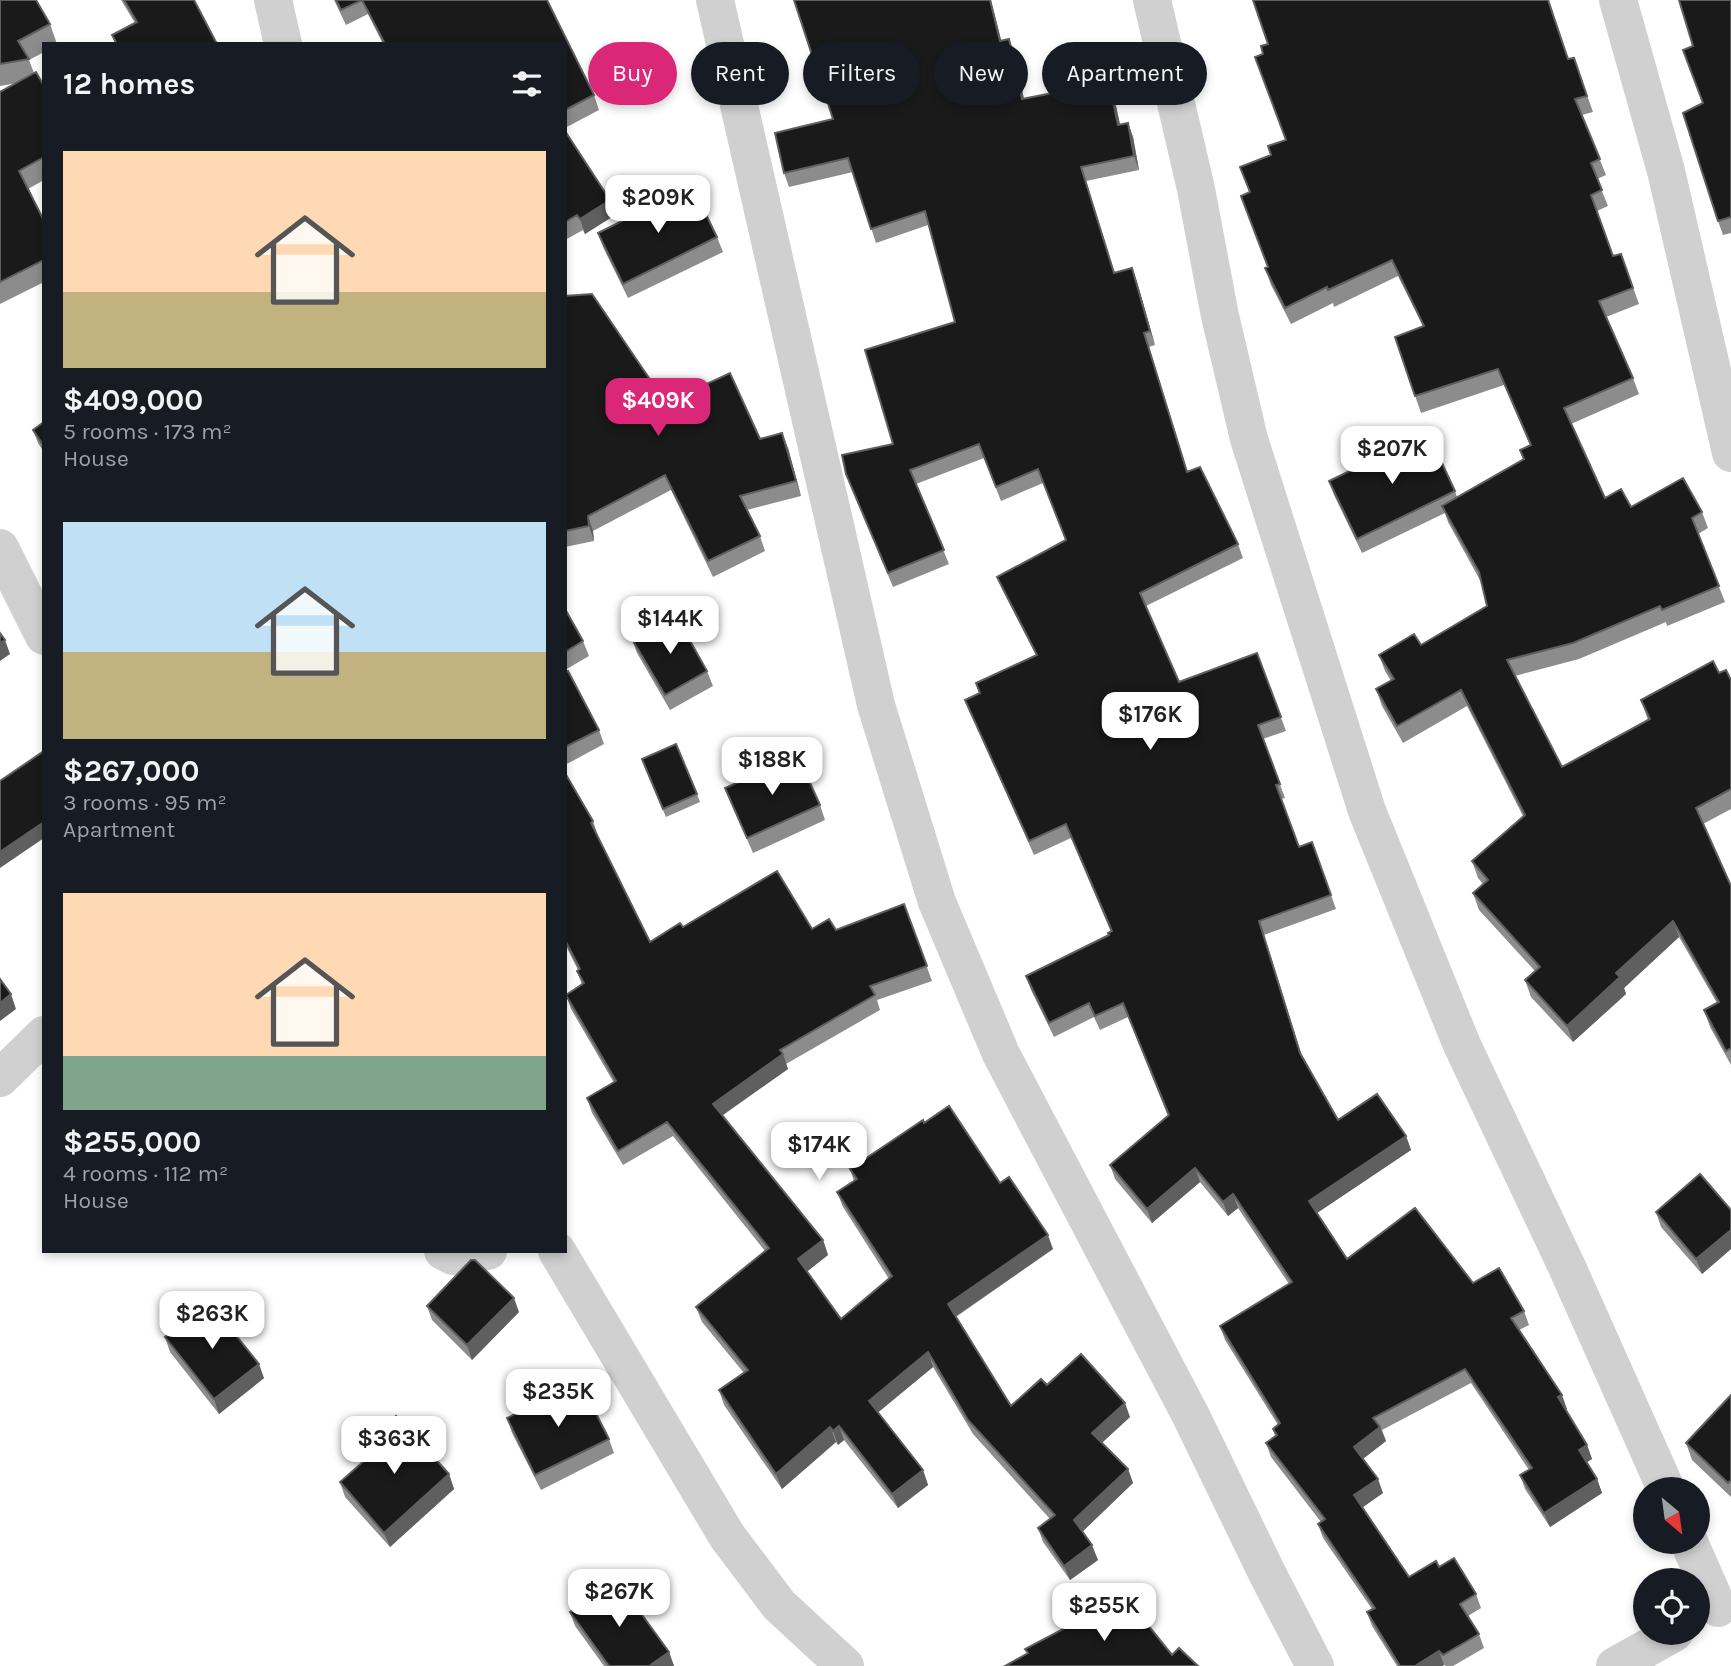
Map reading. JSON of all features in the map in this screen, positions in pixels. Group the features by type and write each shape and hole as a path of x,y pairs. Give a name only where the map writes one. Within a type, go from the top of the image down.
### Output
{"street":[{"path":"273,0 283,42"},
{"path":"715,0 876,705 937,902 1001,1054 1191,1416 1315,1666"},
{"path":"1152,0 1196,189 1220,316 1249,439 1367,811 1462,1045 1567,1267 1661,1477"},
{"path":"1618,0 1666,171 1731,453"},
{"path":"0,548 42,632"},
{"path":"0,1077 42,1037"},
{"path":"447,1253 453,1256 474,1253"},
{"path":"558,1253 727,1536 779,1605 845,1666"},
{"path":"1694,1554 1716,1608"},
{"path":"1615,1666 1653,1645"}],"building":[{"path":"0,0 36,0 50,24 18,41 29,59 0,64"},
{"path":"124,0 194,0 216,42 116,42 112,35 137,22"},
{"path":"336,0 362,0 341,10"},
{"path":"362,0 547,0 588,83 588,98 567,109 567,42 384,42"},
{"path":"794,0 990,0 1000,41 1009,39 1010,42 934,42 934,105 1028,105 1028,98 1042,95 1042,105 1114,105 1118,125 1128,123 1134,156 1081,167 1114,273 1132,268 1150,331 1144,333 1187,472 1200,467 1238,544 1140,593 1179,682 1257,653 1281,717 1258,725 1280,784 1276,785 1299,847 1312,842 1331,895 1259,921 1300,1053 1338,1120 1377,1094 1406,1136 1309,1201 1347,1259 1415,1208 1473,1283 1499,1268 1524,1311 1511,1318 1562,1395 1558,1397 1587,1445 1579,1450 1597,1479 1544,1513 1520,1475 1532,1468 1465,1369 1373,1418 1380,1427 1354,1447 1378,1479 1354,1495 1409,1577 1436,1561 1439,1567 1454,1558 1476,1594 1460,1604 1479,1634 1443,1655 1439,1651 1415,1666 1400,1666 1367,1612 1375,1608 1318,1524 1325,1519 1266,1443 1277,1435 1273,1429 1280,1423 1220,1326 1292,1282 1233,1194 1223,1202 1195,1168 1147,1209 1110,1165 1169,1115 1123,1003 1095,1016 1089,1003 1049,1023 1026,976 1109,935 1112,931 1066,824 1029,841 965,700 980,693 976,683 1037,655 997,577 1066,540 1038,469 996,487 979,444 910,470 944,550 888,573 846,474 842,455 893,444 865,350 955,322 925,211 871,229 848,158 784,173 775,133 833,119 828,105 920,105 920,42 808,42"},
{"path":"1253,0 1548,0 1568,59 1574,58 1587,96 1575,99 1600,159 1591,163 1602,190 1591,195 1613,256 1621,254 1633,288 1599,301 1633,378 1564,408 1605,498 1621,489 1631,507 1683,478 1702,512 1692,518 1719,586 1662,610 1660,606 1573,643 1507,660 1562,767 1650,719 1641,700 1713,661 1719,673 1726,670 1731,680 1731,789 1696,808 1731,886 1731,1048 1726,1051 1704,1010 1719,1002 1673,921 1616,973 1620,977 1567,1026 1525,980 1540,967 1473,893 1488,880 1472,861 1525,815 1461,690 1397,726 1376,689 1394,679 1379,655 1414,634 1421,645 1487,606 1479,572 1442,506 1524,459 1520,450 1531,445 1498,369 1415,396 1395,337 1424,326 1392,260 1285,308 1265,268 1268,267 1241,196 1250,192 1240,167 1271,155 1268,146 1286,140 1255,57 1263,54 1261,46 1268,44"},
{"path":"1679,0 1731,0 1731,217 1718,221 1683,113 1703,103 1683,50 1693,46"},
{"path":"36,72 42,82 42,158 19,171 42,217 42,261 0,282 0,92"},
{"path":"567,134 610,200 580,219 577,215 567,221"},
{"path":"692,186 717,237 623,284 598,233"},
{"path":"592,294 666,403 730,373 760,439 782,433 796,481 740,496 760,536 708,561 665,475 588,516 589,526 567,531 567,296"},
{"path":"42,423 42,443 33,430"},
{"path":"1428,433 1455,491 1357,539 1329,481"},
{"path":"567,613 583,641 567,651"},
{"path":"664,620 667,627 679,621 707,671 665,695 632,639"},
{"path":"567,671 599,730 567,746"},
{"path":"676,744 697,794 663,809 642,759"},
{"path":"42,752 42,823 0,852 0,781"},
{"path":"798,756 820,805 747,838 725,788"},
{"path":"567,776 593,821 591,823 650,942 680,923 683,927 777,871 812,929 829,919 836,930 904,904 927,966 870,986 875,995 780,1050 783,1054 713,1104 823,1240 798,1259 841,1319 892,1276 837,1192 857,1179 850,1169 923,1120 924,1123 949,1106 1000,1183 1009,1177 1048,1235 948,1304 1011,1406 1041,1379 1047,1385 1081,1354 1125,1403 1092,1433 1128,1469 1074,1520 1092,1545 1064,1566 1038,1528 1055,1515 968,1420 928,1352 869,1401 923,1470 892,1494 839,1426 833,1431 830,1427 776,1474 719,1390 748,1370 696,1307 769,1248 667,1122 618,1151 587,1098 616,1081 567,997 584,983 577,971 580,969 567,944"},
{"path":"0,979 11,994 0,1003"},
{"path":"1700,1174 1731,1210 1731,1230 1696,1259 1656,1212"},
{"path":"471,1260 475,1260 514,1298 467,1345 427,1306"},
{"path":"209,1302 259,1364 214,1399 165,1337"},
{"path":"580,1382 609,1439 535,1475 507,1418"},
{"path":"1731,1395 1731,1480 1728,1483 1686,1443"},
{"path":"396,1416 449,1474 384,1533 340,1482 380,1447 371,1438"},
{"path":"616,1579 669,1652 649,1666 609,1666 570,1612"},
{"path":"1118,1600 1125,1609 1131,1604 1172,1655 1179,1648 1198,1666 1005,1666 1028,1653 1025,1649"}]}
